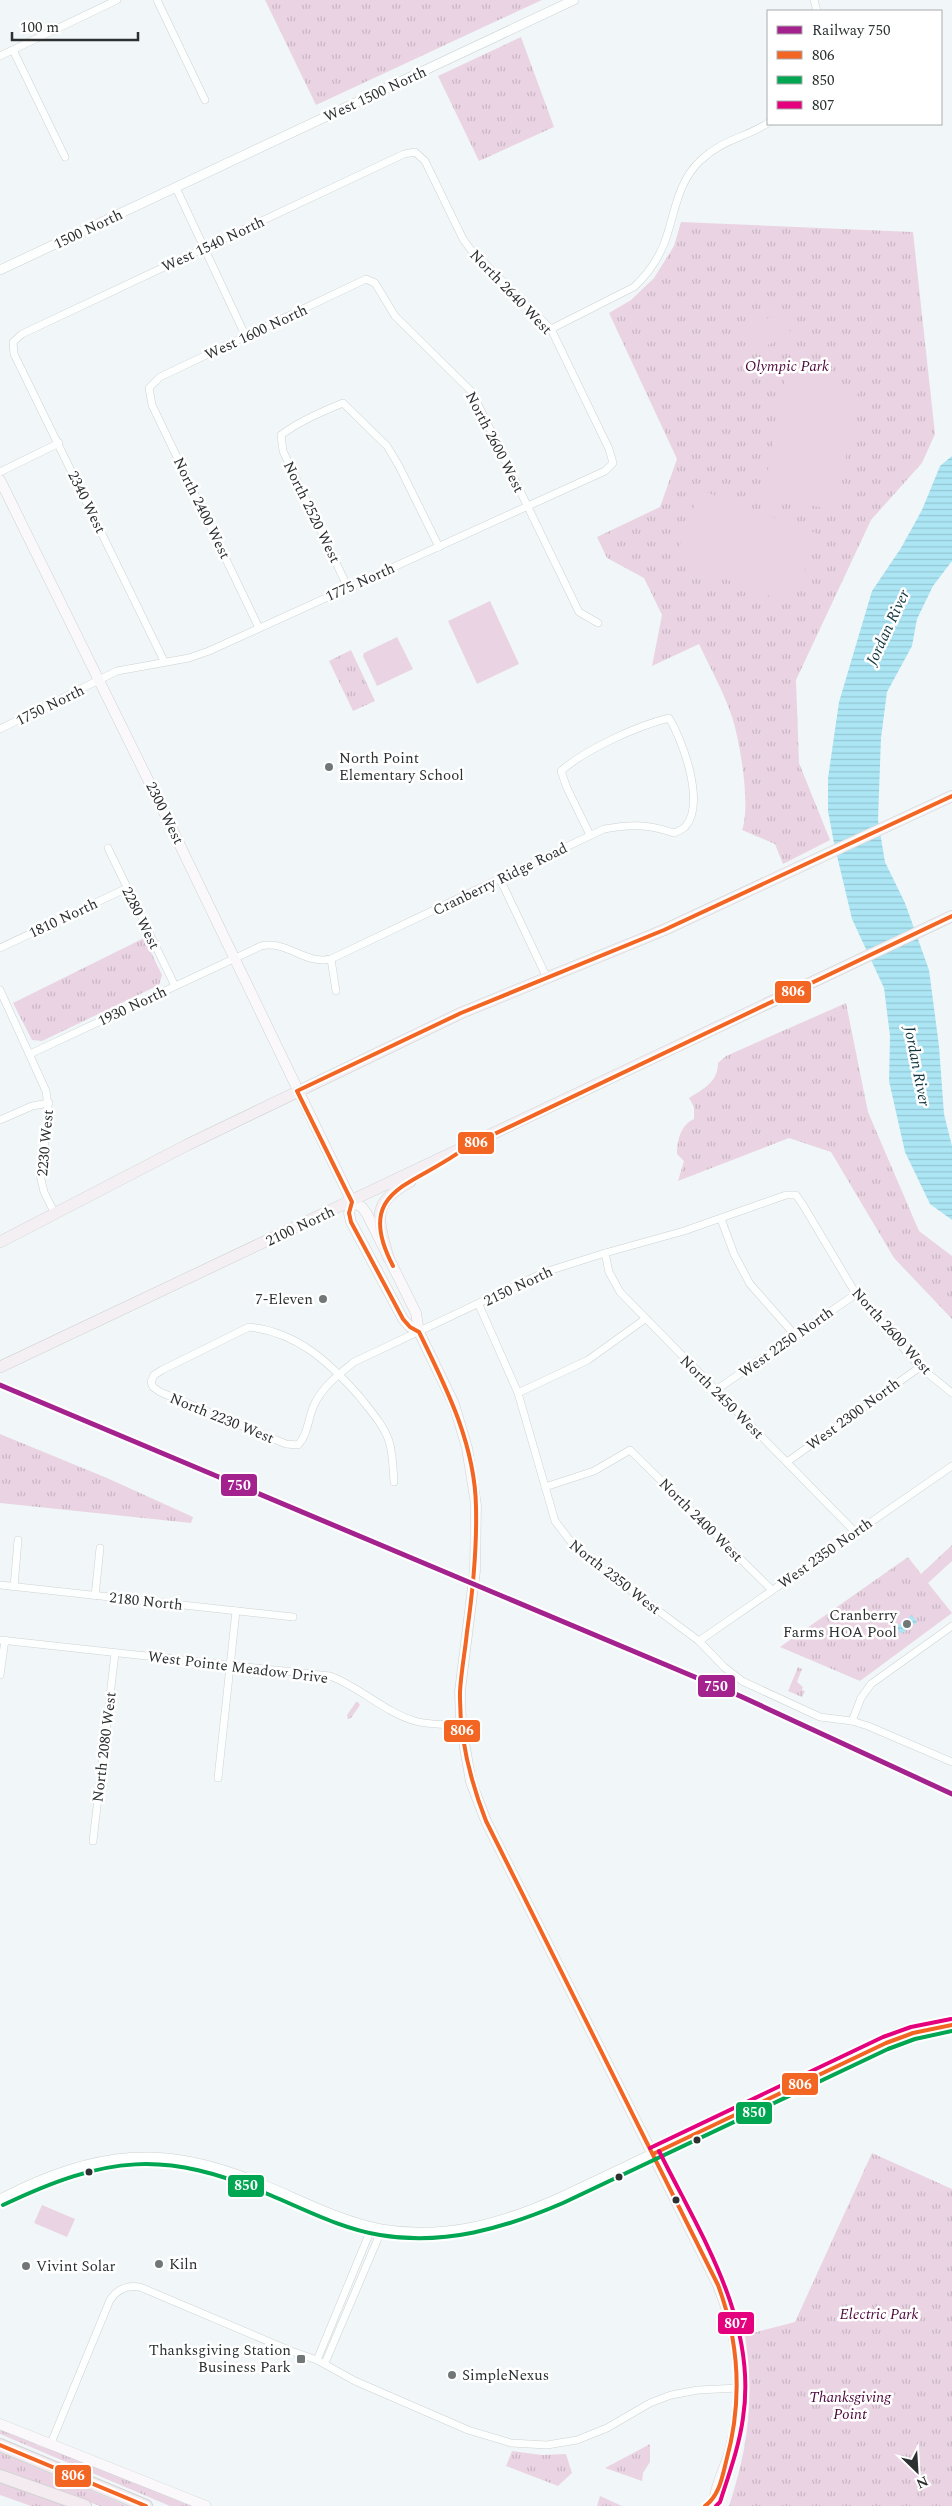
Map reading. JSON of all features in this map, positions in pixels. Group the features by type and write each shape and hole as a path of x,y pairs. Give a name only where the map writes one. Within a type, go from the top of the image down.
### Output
{"highway":[{"path":"0,1242 128,1174 461,1013 664,930 952,796"},
{"name":"2100 North","path":"0,1367 352,1202 948,918"},
{"path":"388,1257 378,1220 383,1202 397,1189 435,1169 465,1148"},
{"path":"0,2445 146,2506"},
{"path":"0,2476 85,2506"}],"main road":[{"name":"2300 West","path":"0,480 352,1202"},
{"path":"419,1332 410,1327 403,1319 368,1256 350,1218 352,1202 364,1210 418,1317 419,1332 454,1404 467,1448 476,1505 475,1571 460,1690 461,1725 471,1782 486,1821 718,2285 729,2315 736,2341 739,2388 737,2416 730,2451 711,2504"},
{"path":"0,2424 206,2506"}],"street":[{"path":"0,56 116,0"},
{"path":"157,0 205,100"},
{"name":"West 1500 North","path":"176,188 574,0"},
{"path":"13,50 66,158"},
{"path":"551,329 634,287 644,277 662,250 676,199 686,179 700,161 728,140 767,123"},
{"name":"North 2640 West","path":"415,152 425,161 462,239 551,329 609,449 613,463"},
{"name":"West 1540 North","path":"13,342 22,334 404,154 415,152"},
{"path":"176,188 246,337"},
{"name":"1500 North","path":"0,270 176,188"},
{"name":"West 1600 North","path":"149,388 160,377 366,280"},
{"name":"North 2600 West","path":"366,280 375,283 395,316 472,392 579,612 598,623"},
{"name":"2340 West","path":"13,342 14,354 164,661"},
{"name":"North 2400 West","path":"149,388 152,404 259,628"},
{"name":"North 2520 West","path":"348,588 283,451 280,435 295,424 343,403 387,446 399,466 439,547"},
{"path":"0,472 59,443"},
{"name":"1775 North","path":"99,680 128,668 189,658 209,651 528,507 605,471 613,463"},
{"name":"1750 North","path":"0,729 99,680"},
{"name":"Cranberry Ridge Road","path":"331,959 604,829 628,824 651,825 674,833 684,828 690,816 693,793 685,752 679,735 669,718 651,723 575,759 561,771 567,788 590,835"},
{"name":"2280 West","path":"108,848 175,986"},
{"path":"500,879 547,978"},
{"name":"1810 North","path":"0,948 127,888"},
{"path":"235,959 261,946 272,944 288,947 314,960 331,959 336,991"},
{"name":"1930 North","path":"30,1054 235,959"},
{"name":"2230 West","path":"0,990 44,1084 49,1103 40,1175 44,1192 55,1214"},
{"path":"0,1120 32,1106 49,1103"},
{"name":"North 2600 West","path":"786,1195 796,1195 856,1294 920,1367 952,1393"},
{"name":"2150 North","path":"298,1445 304,1439 314,1404 339,1374 354,1362 479,1305 545,1272 604,1252 652,1241 721,1219 786,1195"},
{"path":"721,1219 734,1254 750,1284 795,1335"},
{"name":"North 2450 West","path":"604,1252 614,1282 646,1319 855,1532"},
{"name":"West 2250 North","path":"716,1390 856,1294"},
{"name":"North 2350 West","path":"479,1305 518,1393 555,1521 578,1551 699,1641 728,1671 752,1687 820,1717 852,1721 952,1762"},
{"path":"518,1393 588,1360 646,1319"},
{"name":"North 2230 West","path":"298,1445 286,1444 160,1392 153,1387 151,1382 154,1375 249,1327 264,1328 314,1350 339,1374"},
{"name":"West 2300 North","path":"786,1462 920,1367"},
{"path":"339,1374 383,1427 389,1441 394,1482"},
{"name":"North 2400 West","path":"545,1487 594,1471 630,1450 772,1590"},
{"name":"West 2350 North","path":"699,1641 952,1466"},
{"path":"14,1587 18,1540"},
{"path":"95,1596 100,1548"},
{"name":"2180 North","path":"0,1585 293,1617"},
{"path":"218,1778 236,1611"},
{"path":"852,1721 861,1698 871,1684 952,1626"},
{"path":"0,1675 2,1640"},
{"name":"West Pointe Meadow Drive","path":"2,1640 330,1676 343,1681 382,1706 410,1719 429,1724 461,1725"},
{"name":"North 2080 West","path":"93,1841 115,1653"},
{"path":"0,2199 38,2180 88,2163 132,2158 165,2158 193,2161 221,2168 330,2214 382,2229 442,2232 489,2225 536,2208 886,2043 913,2033 952,2025"},
{"path":"321,2361 372,2226"},
{"path":"321,2361 382,2229"},
{"path":"51,2443 110,2300 123,2288 140,2287 291,2351 321,2361 355,2381 468,2430 494,2439 521,2444 547,2445 583,2438 607,2428 640,2407 671,2395 698,2390 739,2388"}],"green space":[{"path":"265,0 542,0 316,105"},
{"path":"521,37 554,127 479,161 438,76"},
{"name":"Olympic Park","path":"681,222 913,232 935,434 922,463 871,520 796,680 799,763 830,840 783,864 775,844 742,830 745,790 735,728 725,698 699,644 652,666 662,615 644,578 607,558 597,537 660,507 677,459 609,313 631,300 654,278 674,246"},
{"path":"780,312 791,333 758,350 747,329"},
{"path":"786,373 859,387 836,510 763,497"},
{"path":"700,490 818,534 792,604 674,560"},
{"path":"490,601 519,664 477,684 448,621"},
{"path":"397,637 413,669 377,686 363,656 364,653"},
{"path":"351,650 375,701 353,711 329,661"},
{"path":"144,938 162,975 159,985 42,1041 32,1040 13,1003"},
{"path":"846,1003 868,1112 919,1231 952,1256 952,1319 894,1258 831,1152 789,1138 678,1181 684,1161 677,1154 679,1138 686,1125 694,1119 694,1107 689,1098 713,1080 718,1063 726,1056"},
{"path":"0,1434 107,1478 193,1517 191,1523 0,1503"},
{"path":"952,1545 952,1561 928,1583 952,1613 860,1681 780,1647 908,1557 921,1574"},
{"path":"798,1667 802,1669 797,1682 803,1687 802,1690 805,1691 802,1697 788,1691"},
{"path":"356,1702 360,1705 351,1718 348,1719 347,1715"},
{"name":"Thanksgiving Point","path":"872,2153 952,2189 952,2506 729,2506 741,2463 748,2422 749,2380 745,2335 795,2322"},
{"path":"42,2205 75,2219 67,2237 34,2223"},
{"path":"0,2430 37,2443 36,2445 71,2456 191,2506 170,2506 0,2434"},
{"path":"650,2444 650,2462 643,2473 642,2481 605,2468"},
{"path":"512,2451 542,2455 566,2454 572,2473 558,2486 506,2466"},
{"path":"0,2452 127,2506 100,2506 0,2470"},
{"path":"0,2482 74,2506 31,2506 0,2495"},
{"path":"600,2496 622,2506 597,2506"}],"water":[{"name":"Jordan River","path":"952,456 952,561 933,586 917,619 912,646 887,692 881,738 878,820 885,862 905,903 929,970 939,1046 944,1114 952,1146 952,1220 930,1204 905,1152 889,1081 890,1036 884,988 852,919 828,811 828,778 839,702 872,591 901,548 922,510 940,466"},
{"name":"Cranberry Farms HOA Pool","path":"912,1615 917,1622 901,1634 896,1627"}],"rail line":[{"name":"750","path":"0,1385 740,1696 952,1794"}],"transit line":[{"name":"806","path":"705,2506 717,2492 735,2417 737,2373 735,2351 725,2307 718,2285 480,1806 470,1774 460,1709 460,1692 473,1585 476,1538 474,1484 465,1438 449,1395 419,1332 410,1327 403,1319 351,1222 349,1213 352,1202 297,1091 461,1013 664,930 952,796"},
{"name":"806","path":"393,1266 382,1240 380,1220 385,1204 395,1192 410,1181 465,1148 952,916"},
{"name":"807","path":"650,2148 883,2037 911,2027 951,2019"},
{"name":"806","path":"653,2154 886,2043 913,2033 952,2025"},
{"name":"850","path":"3,2205 73,2176 105,2168 135,2164 166,2165 198,2170 232,2180 324,2218 366,2232 404,2238 451,2236 474,2232 519,2220 563,2203 888,2049 915,2039 952,2031"},
{"name":"807","path":"659,2151 708,2246 722,2279 734,2313 742,2347 745,2382 743,2418 733,2460 720,2502 716,2506"},
{"name":"806","path":"0,2445 146,2506"}],"place":[{"name":"North Point Elementary School","path":"329,767"},
{"name":"7-Eleven","path":"323,1299"},
{"name":"Cranberry Farms HOA Pool","path":"907,1624"},
{"name":"Kiln","path":"159,2264"},
{"name":"Vivint Solar","path":"26,2266"},
{"name":"Thanksgiving Station Business Park","path":"301,2359"},
{"name":"SimpleNexus","path":"452,2375"}],"park label":[{"name":"Electric Park","path":"879,2314"}]}
